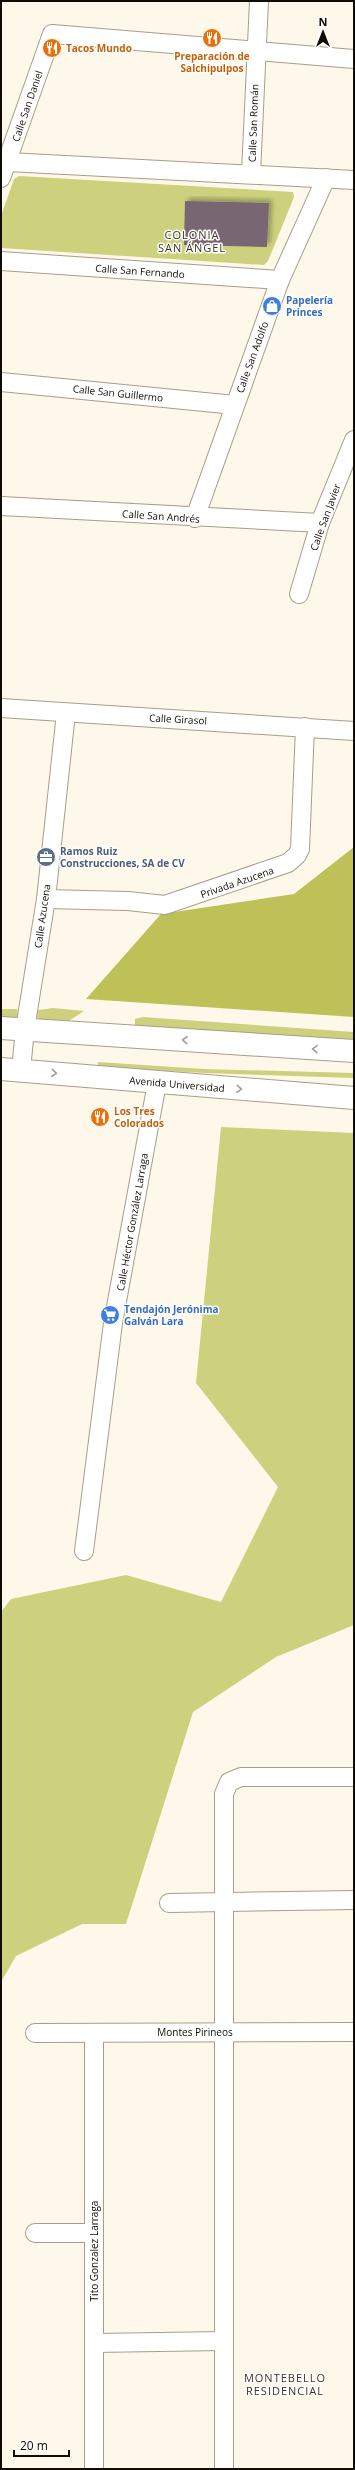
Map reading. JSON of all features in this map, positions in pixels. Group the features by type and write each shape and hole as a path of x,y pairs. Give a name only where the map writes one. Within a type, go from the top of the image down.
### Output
{"main road":[{"path":"1,1028 354,1051"},
{"name":"Avenida Universidad","path":"11,1070 354,1098"}],"street":[{"name":"Calle San Román","path":"251,173 259,1"},
{"name":"Calle San Daniel","path":"4,170 52,34 256,52"},
{"path":"256,52 354,59"},
{"path":"4,170 251,173 354,180"},
{"name":"Calle San Adolfo","path":"195,518 280,280 326,178"},
{"name":"Calle San Fernando","path":"1,261 280,280"},
{"name":"Calle San Guillermo","path":"1,382 235,405"},
{"name":"Calle San Javier","path":"299,594 320,523 354,440"},
{"name":"Calle San Andrés","path":"1,506 195,518 320,523"},
{"name":"Calle Girasol","path":"1,708 354,731"},
{"name":"Calle Azucena","path":"11,1070 24,1029 46,900 66,713"},
{"name":"Privada Azucena","path":"46,900 128,901 165,905 288,863 300,849 305,727"},
{"name":"Calle Héctor González Larraga","path":"84,1551 113,1323 157,1083"},
{"path":"224,2469 226,1902 224,1794 229,1782 241,1777 354,1777"},
{"path":"169,1903 354,1900"},
{"name":"Montes Pirineos","path":"35,2033 354,2032"},
{"name":"Tito Gonzalez Larraga","path":"94,2033 94,2469"},
{"path":"35,2233 94,2233"},
{"path":"94,2343 224,2341"}],"green space":[{"path":"19,176 293,192 294,197 268,261 264,265 1,248 1,216 14,179"},
{"path":"53,1008 84,1011 64,1024 42,1023 37,1017 38,1010"},
{"path":"1,1009 17,1009 18,1016 14,1020 1,1019"},
{"path":"143,1017 354,1032 354,1043 139,1027 135,1025 135,1019"},
{"path":"98,1062 204,1069 354,1073 354,1078 204,1073 98,1067"},
{"path":"221,1127 354,1133 354,1625 276,1657 193,1712 126,1924 82,1924 16,1956 1,1982 1,1612 11,1599 126,1575 221,1602 278,1487 196,1383"}],"shaded area":[{"path":"354,847 354,1017 86,999 161,914 294,894"}],"building":[{"path":"185,201 269,203 267,247 184,245"}],"place":[{"name":"Preparación de Salchipulpos","path":"212,38"},
{"name":"Tacos Mundo","path":"52,48"},
{"name":"Papelería Princes","path":"272,306"},
{"name":"Ramos Ruiz Construcciones, SA de CV","path":"46,857"},
{"name":"Los Tres Colorados","path":"100,1117"},
{"name":"Tendajón Jerónima Galván Lara","path":"110,1315"}],"district":[{"name":"COLONIA SAN ÁNGEL","path":"192,240"},
{"name":"MONTEBELLO RESIDENCIAL","path":"285,2383"}]}
